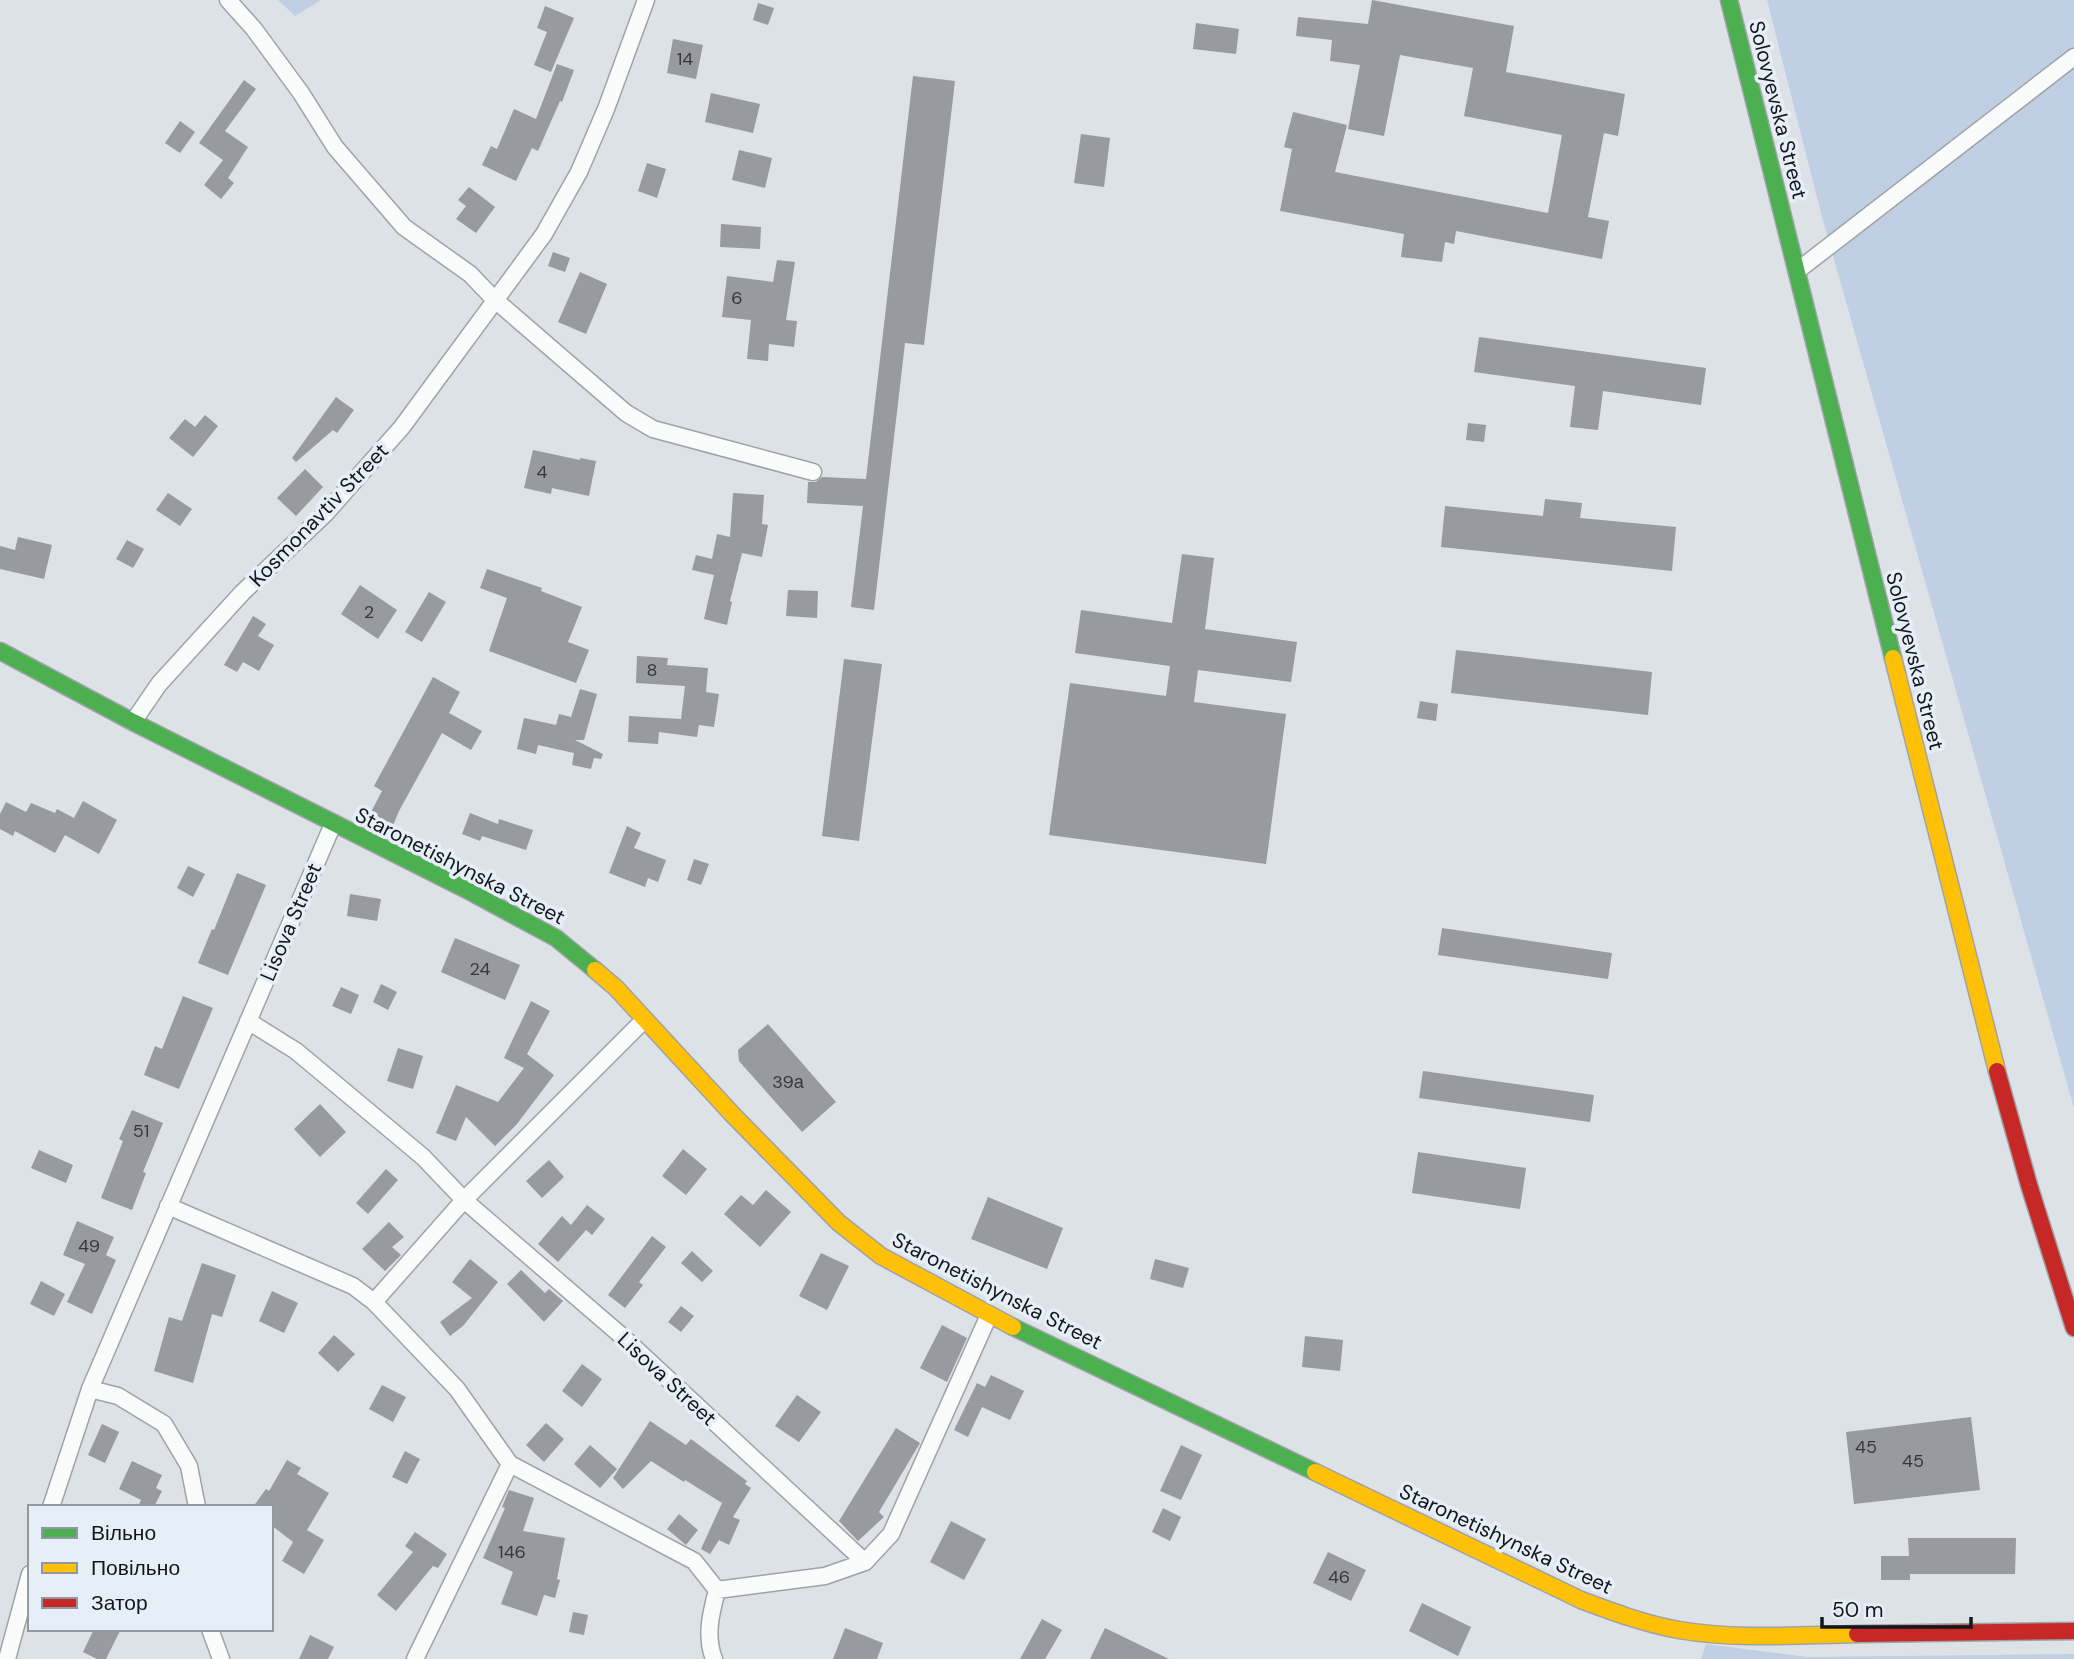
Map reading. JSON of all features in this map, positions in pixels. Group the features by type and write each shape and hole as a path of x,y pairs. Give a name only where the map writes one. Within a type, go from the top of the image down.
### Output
{"main road":[{"name":"Solovyevska Street","path":"1729,0 1990,1041 2045,1244 2074,1328"},
{"name":"Staronetishynska Street","path":"0,651 556,938 616,988 839,1223 881,1256 989,1315 1581,1600 1627,1617 1680,1630 1741,1636 2074,1631"}],"street":[{"path":"228,0 254,29 301,93 335,147 404,227 470,274 494,299 626,413 653,429 813,472"},
{"name":"Kosmonavtiv Street","path":"133,722 159,684 234,602 327,513 395,437 544,234 579,172 606,110 646,0"},
{"path":"1797,271 2074,57"},
{"name":"Lisova Street","path":"52,1505 90,1389 333,824"},
{"path":"374,1302 464,1200 644,1020"},
{"name":"Lisova Street","path":"248,1021 296,1051 423,1157 464,1200 624,1338 865,1562"},
{"path":"168,1206 353,1286 374,1302 457,1389 510,1464 694,1561 717,1591"},
{"path":"717,1591 825,1576 865,1562 891,1534 989,1315"},
{"path":"90,1389 118,1396 164,1424 189,1466 197,1505"},
{"path":"415,1659 510,1464"},
{"path":"7,1659 28,1581"},
{"path":"714,1659 710,1649 709,1618 717,1591"},
{"path":"212,1631 221,1659"}],"shaded area":[{"path":"278,0 321,0 295,16"},
{"path":"1767,0 2074,0 2074,1108 1822,217"},
{"path":"1706,1644 1808,1657 2074,1654 2074,1659 1701,1659"}],"building":[{"path":"1372,0 1514,26 1506,72 1625,94 1618,136 1604,133 1588,217 1609,221 1602,259 1456,231 1454,244 1445,242 1442,262 1401,257 1404,234 1280,211 1292,149 1284,147 1293,112 1347,125 1335,172 1548,213 1562,135 1464,116 1473,68 1400,55 1384,136 1348,129 1360,65 1330,61 1332,40 1296,36 1298,17 1368,24"},
{"path":"758,3 774,8 768,25 753,20"},
{"path":"545,6 574,18 551,72 534,65 547,32 537,28"},
{"path":"1196,23 1239,29 1236,54 1193,49"},
{"path":"673,39 703,45 696,79 667,73"},
{"path":"557,64 574,70 538,151 532,148 516,181 482,165 491,146 497,149 514,109 536,119"},
{"path":"913,76 955,81 924,345 905,343 874,610 851,607 863,506 807,503 808,482 816,482 822,477 866,479"},
{"path":"244,80 256,89 225,131 248,147 228,178 234,183 221,199 204,185 223,160 199,143"},
{"path":"711,93 760,104 753,133 705,122"},
{"path":"180,121 195,132 180,153 165,143"},
{"path":"1081,134 1110,138 1104,187 1074,183"},
{"path":"739,150 772,158 765,188 732,180"},
{"path":"647,163 666,169 657,198 638,191"},
{"path":"469,187 495,207 476,233 456,219 466,206 458,200"},
{"path":"721,224 761,227 760,249 720,247"},
{"path":"553,252 570,258 565,272 548,266"},
{"path":"777,260 795,262 786,320 797,321 794,347 769,344 768,361 747,359 751,320 722,317 727,276 773,282"},
{"path":"580,272 607,284 586,334 558,322"},
{"path":"1479,337 1706,368 1701,405 1603,391 1598,430 1570,427 1575,386 1474,372"},
{"path":"336,397 354,410 337,433 333,430 296,462 292,458"},
{"path":"205,415 218,426 193,457 169,438 185,419 195,427"},
{"path":"1468,423 1486,425 1484,442 1466,440"},
{"path":"533,450 596,461 589,496 552,488 551,494 524,488"},
{"path":"305,469 323,487 296,516 277,498"},
{"path":"168,493 192,509 180,526 156,510"},
{"path":"733,493 764,495 762,524 768,525 762,557 742,553 727,625 704,619 714,575 692,570 696,555 712,559 717,534 730,537"},
{"path":"1545,499 1582,503 1580,518 1676,527 1672,571 1441,547 1445,506 1543,516"},
{"path":"18,537 52,545 44,579 0,569 0,546 15,550"},
{"path":"127,540 144,549 133,568 116,559"},
{"path":"1182,554 1214,558 1205,629 1297,642 1291,682 1198,670 1194,702 1286,714 1266,864 1049,835 1070,683 1166,696 1170,666 1075,653 1081,610 1172,623"},
{"path":"487,569 542,588 541,591 582,607 568,642 589,650 576,683 489,651 507,598 480,588"},
{"path":"360,585 397,610 378,639 341,614"},
{"path":"788,590 818,591 817,618 786,616"},
{"path":"429,592 446,602 422,642 405,632"},
{"path":"253,616 266,624 258,636 274,645 259,671 243,662 237,672 224,665"},
{"path":"1456,650 1652,672 1648,715 1451,693"},
{"path":"637,656 668,658 667,665 708,668 706,692 719,694 714,727 699,725 697,737 659,732 658,744 628,742 629,716 681,719 685,686 636,683"},
{"path":"844,659 882,664 859,841 822,836"},
{"path":"433,677 460,692 449,713 482,731 471,750 442,733 392,828 369,816 382,791 374,786"},
{"path":"580,689 597,694 584,740 575,740 603,754 601,759 594,758 591,769 572,765 574,753 538,745 536,754 517,749 524,718 556,725 559,714 571,717"},
{"path":"1420,701 1438,704 1436,721 1417,718"},
{"path":"83,801 117,820 99,854 65,835 55,853 15,831 13,836 0,829 0,814 6,802 26,812 31,803 55,813 57,809 74,818"},
{"path":"470,813 498,824 499,819 533,830 526,850 482,836 480,841 462,834"},
{"path":"627,826 641,833 634,848 666,860 658,882 648,878 645,887 609,873"},
{"path":"694,859 709,864 701,885 687,880"},
{"path":"188,866 205,874 193,897 177,888"},
{"path":"237,873 266,885 228,975 198,963"},
{"path":"350,894 381,899 377,921 347,916"},
{"path":"1442,928 1612,953 1608,979 1438,955"},
{"path":"455,938 520,965 505,1000 441,972"},
{"path":"381,984 397,992 388,1010 373,1002"},
{"path":"341,987 359,995 351,1014 332,1006"},
{"path":"183,996 213,1008 179,1089 144,1075 155,1046 162,1049"},
{"path":"531,1001 550,1011 527,1054 554,1075 517,1124 495,1146 466,1117 456,1141 436,1133 456,1085 498,1102 524,1068 504,1058"},
{"path":"768,1024 836,1102 802,1132 739,1061 738,1050"},
{"path":"398,1048 423,1056 413,1089 387,1081"},
{"path":"1423,1071 1594,1095 1590,1122 1419,1098"},
{"path":"320,1104 346,1132 320,1157 294,1129"},
{"path":"132,1110 163,1123 143,1172 146,1173 132,1210 101,1198 123,1141 119,1139"},
{"path":"683,1149 707,1169 686,1195 662,1176"},
{"path":"39,1150 73,1165 66,1183 31,1168"},
{"path":"1418,1152 1526,1168 1520,1209 1412,1193"},
{"path":"549,1160 564,1177 542,1198 526,1181"},
{"path":"386,1169 398,1180 368,1214 356,1203"},
{"path":"766,1190 791,1212 760,1247 724,1214 741,1195 753,1205"},
{"path":"988,1197 1063,1228 1047,1269 971,1239"},
{"path":"587,1205 605,1219 592,1235 586,1230 558,1262 538,1244 562,1216 571,1225"},
{"path":"77,1221 114,1237 106,1255 116,1260 92,1314 67,1302 85,1264 63,1255"},
{"path":"389,1222 404,1237 392,1247 401,1255 385,1271 362,1249"},
{"path":"652,1236 666,1247 639,1282 643,1285 625,1308 608,1295"},
{"path":"692,1251 713,1271 702,1282 681,1263"},
{"path":"821,1253 849,1266 827,1310 799,1296"},
{"path":"470,1259 498,1282 463,1326 450,1336 440,1322 472,1298 452,1282"},
{"path":"1155,1259 1189,1268 1183,1288 1150,1279"},
{"path":"202,1263 236,1275 222,1317 212,1314 193,1383 154,1371 169,1317 182,1321"},
{"path":"521,1270 545,1293 549,1289 563,1301 544,1322 507,1284"},
{"path":"41,1281 65,1294 54,1316 30,1304"},
{"path":"272,1291 298,1303 284,1333 259,1321"},
{"path":"681,1306 694,1316 681,1332 668,1322"},
{"path":"942,1325 967,1338 947,1382 920,1368"},
{"path":"334,1335 355,1354 338,1372 318,1353"},
{"path":"1305,1336 1343,1340 1340,1371 1302,1367"},
{"path":"582,1364 602,1379 582,1407 562,1391"},
{"path":"991,1375 1024,1391 1010,1420 982,1407 968,1437 954,1430 977,1383 985,1387"},
{"path":"382,1385 406,1397 393,1422 369,1409"},
{"path":"797,1395 821,1412 799,1442 775,1426"},
{"path":"1971,1417 1980,1490 1854,1504 1846,1432"},
{"path":"650,1421 686,1445 691,1439 747,1481 745,1484 751,1488 733,1517 740,1520 729,1545 719,1540 710,1554 701,1549 722,1503 685,1480 684,1482 651,1461 623,1489 613,1478"},
{"path":"546,1423 564,1439 544,1462 526,1445"},
{"path":"102,1424 119,1432 105,1463 88,1455"},
{"path":"896,1428 920,1443 879,1512 884,1517 858,1541 839,1521"},
{"path":"590,1445 617,1469 600,1488 574,1464"},
{"path":"1181,1445 1202,1455 1181,1500 1160,1491"},
{"path":"405,1451 420,1459 407,1484 392,1477"},
{"path":"287,1460 301,1468 297,1474 329,1493 307,1530 324,1540 304,1574 282,1561 293,1542 273,1527 273,1505 254,1505 266,1489 269,1491"},
{"path":"132,1461 162,1475 156,1488 162,1491 155,1505 139,1505 141,1500 119,1489"},
{"path":"509,1490 534,1498 523,1531 565,1538 555,1598 544,1595 537,1616 501,1604 513,1572 483,1558 505,1508 502,1507"},
{"path":"1163,1508 1181,1517 1170,1541 1152,1532"},
{"path":"679,1514 698,1530 686,1545 667,1529"},
{"path":"951,1521 986,1539 964,1580 930,1562"},
{"path":"415,1532 447,1554 438,1568 433,1566 396,1611 377,1595 413,1552 405,1546"},
{"path":"1908,1538 2016,1538 2015,1574 1910,1574 1910,1580 1881,1580 1881,1556 1909,1556"},
{"path":"1328,1552 1366,1570 1351,1601 1313,1583"},
{"path":"1422,1603 1471,1627 1458,1656 1409,1631"},
{"path":"573,1612 588,1615 584,1635 569,1632"},
{"path":"1042,1619 1062,1630 1045,1659 1020,1659"},
{"path":"845,1628 883,1643 877,1659 833,1659"},
{"path":"1105,1628 1169,1659 1090,1659"},
{"path":"93,1631 120,1631 106,1659 97,1659 83,1652"},
{"path":"310,1635 334,1647 328,1659 299,1659"}],"traffic: fast":[{"path":"1729,0 1893,658"},
{"path":"0,651 133,722 465,889 556,938 595,970"},
{"path":"1013,1327 1315,1472"}],"traffic: slow":[{"path":"1893,658 1997,1071"},
{"path":"595,970 616,988 733,1115 839,1223 881,1256 1013,1327"},
{"path":"1315,1472 1581,1600 1641,1621 1679,1630 1723,1635 1857,1634"}],"traffic: jam":[{"path":"1997,1071 2074,1328"},
{"path":"1857,1634 2074,1631"}]}
